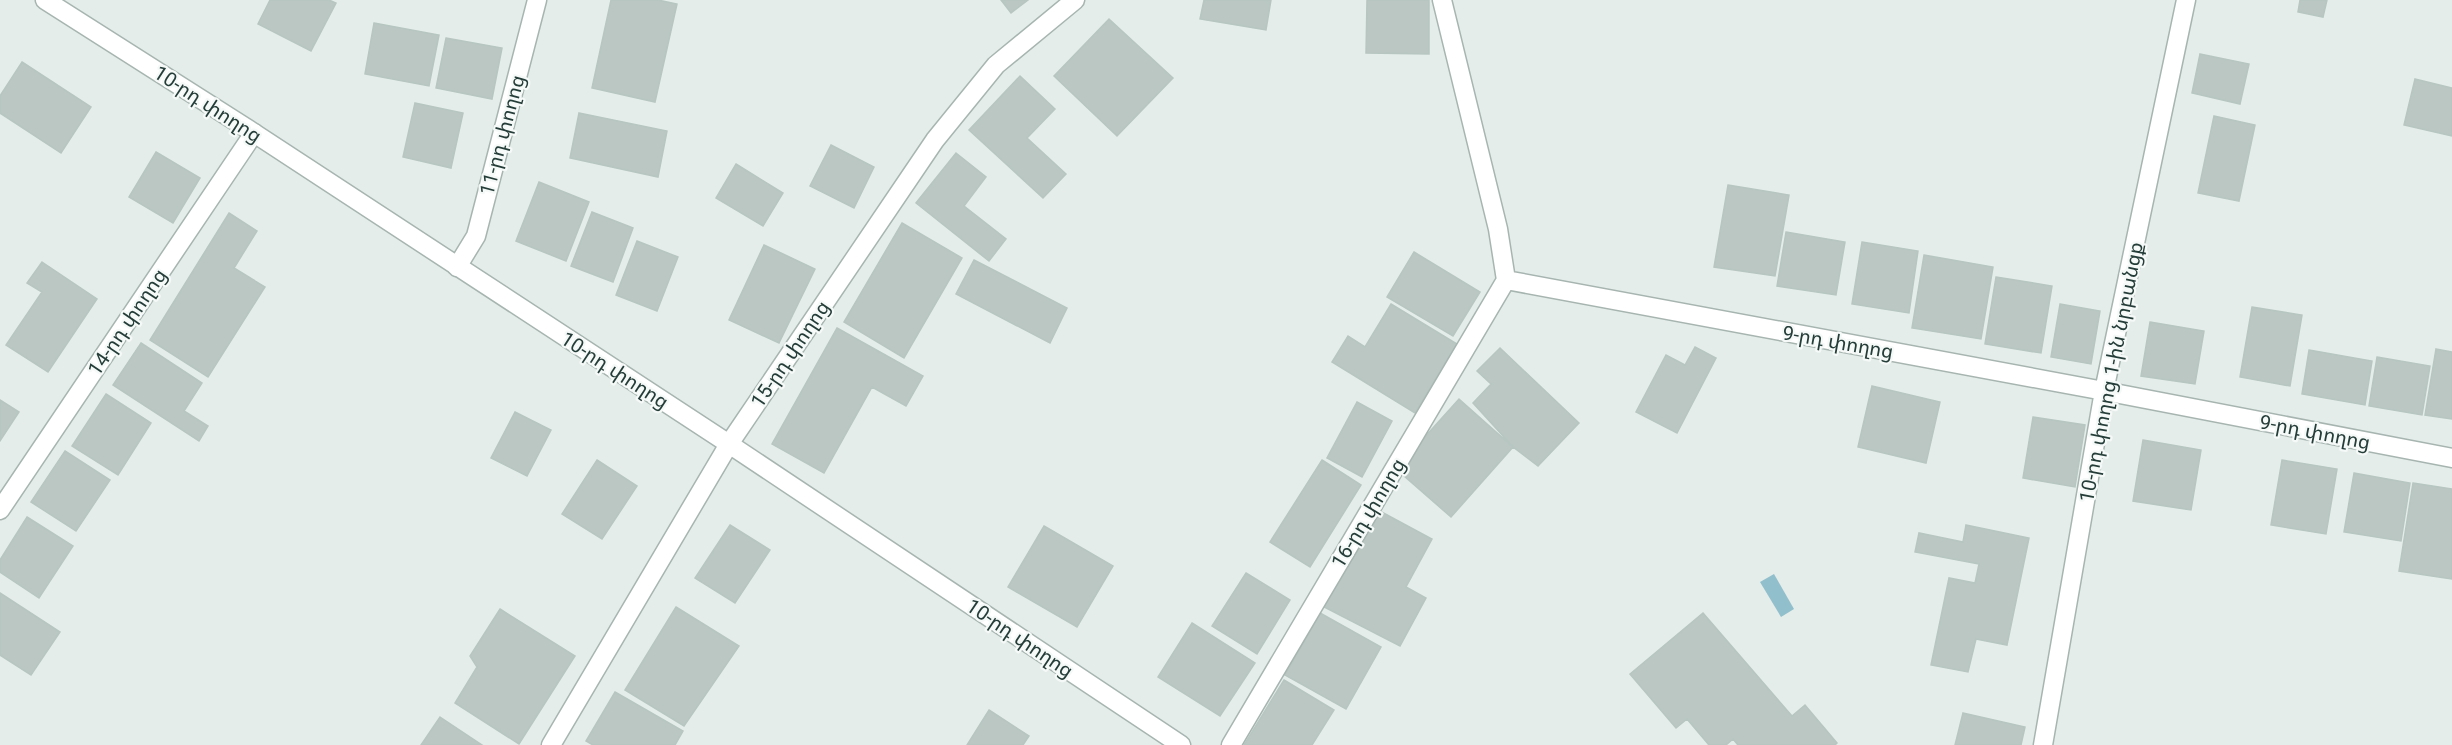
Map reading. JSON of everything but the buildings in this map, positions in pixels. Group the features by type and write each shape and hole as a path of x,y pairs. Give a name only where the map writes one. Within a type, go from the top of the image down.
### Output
{"street":[{"name":"10-րդ փողոց","path":"45,0 254,133 729,444 1181,745"},
{"name":"11-րդ փողոց","path":"457,267 476,236 537,0"},
{"name":"15-րդ փողոց","path":"551,745 729,444 935,140 996,65 1075,0"},
{"path":"1442,0 1498,229 1506,280"},
{"name":"10-րդ փողոց 1-ին նրբանցք","path":"2043,745 2104,391 2186,0"},
{"name":"14-րդ փողոց","path":"0,510 254,133"},
{"name":"9-րդ փողոց","path":"1506,280 2452,458"},
{"name":"16-րդ փողոց","path":"1231,745 1506,280"}],"water":[{"path":"1774,574 1794,609 1781,617 1760,582"}]}
